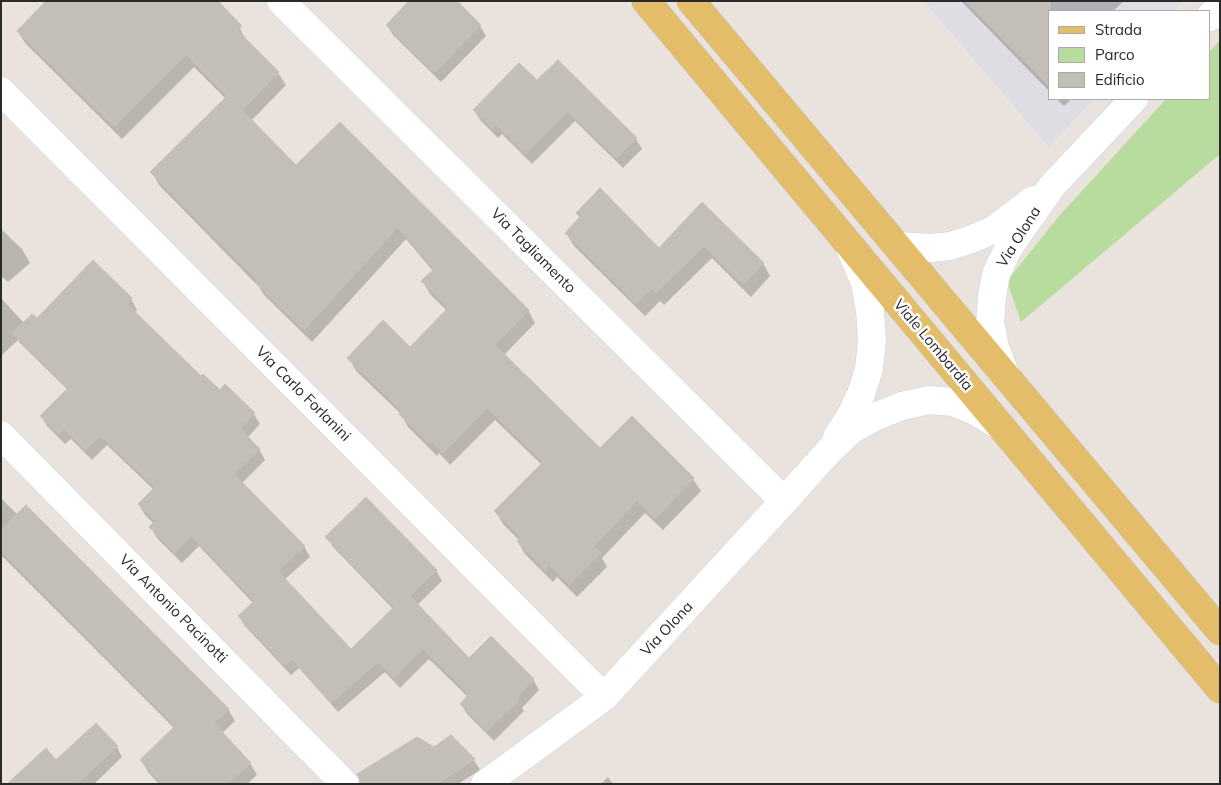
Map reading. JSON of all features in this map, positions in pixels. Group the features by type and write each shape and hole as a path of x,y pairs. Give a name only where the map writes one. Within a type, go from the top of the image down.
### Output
{"main road":[{"name":"Viale Lombardia","path":"646,1 1220,689"},
{"path":"691,1 1220,631"}],"street":[{"name":"Via Tagliamento","path":"280,1 784,502"},
{"path":"1211,16 1220,6"},
{"name":"Via Carlo Forlanini","path":"1,91 604,697"},
{"name":"Via Olona","path":"1007,377 995,348 990,322 996,274 1009,247 1052,186 1133,100"},
{"name":"Via Olona","path":"897,246 931,248 950,246 972,239 995,229 1052,186"},
{"name":"Via Olona","path":"829,452 861,394 869,368 872,341 870,311 865,283 848,244"},
{"name":"Via Olona","path":"484,784 604,697 851,430 877,416 902,406 929,400 953,402 976,411 1000,426"},
{"name":"Via Antonio Pacinotti","path":"1,435 345,784"}],"shaded area":[{"path":"924,1 1183,1 1175,10 1048,10 1048,100 1093,100 1049,147"}],"green space":[{"path":"1220,40 1220,154 1021,322 1007,281 1059,216 1165,100 1211,100 1211,50"}],"building":[{"path":"46,1 218,1 242,26 238,31 279,72 242,110 296,165 340,122 529,310 495,345 600,448 632,416 694,478 655,519 637,501 593,547 601,553 569,585 549,565 545,570 517,541 521,537 494,511 543,462 487,408 443,453 431,441 429,444 399,414 402,411 347,358 383,320 410,347 448,308 421,281 434,269 398,227 304,330 255,282 257,280 150,172 227,96 186,55 114,127 17,31"},
{"path":"409,1 457,1 481,25 434,73 386,25"},
{"path":"965,1 1050,1 1050,10 1048,10 1048,85"},
{"path":"558,60 637,138 617,158 568,112 526,154 496,125 492,128 473,110 519,63 537,80"},
{"path":"600,188 659,248 702,202 764,263 743,284 704,246 656,293 652,288 636,304 565,233 580,217 576,213"},
{"path":"93,260 132,298 127,304 201,376 203,374 220,390 225,384 255,413 240,429 260,449 234,474 305,546 278,571 351,649 394,607 325,537 366,497 437,570 410,596 469,658 491,636 534,679 517,697 519,700 487,731 460,704 469,694 423,649 394,678 378,662 331,703 292,659 285,666 238,616 254,601 192,536 175,553 149,527 155,521 138,504 155,487 100,436 85,450 64,429 59,434 40,416 68,388 12,333 32,314 37,318"},
{"path":"26,505 229,709 214,723 251,763 228,784 162,784 140,760 175,726 1,551 1,530"},
{"path":"96,723 118,746 78,784 7,784 46,748 56,760"},
{"path":"451,735 475,759 437,784 360,784 357,774 417,737 434,747"}]}
